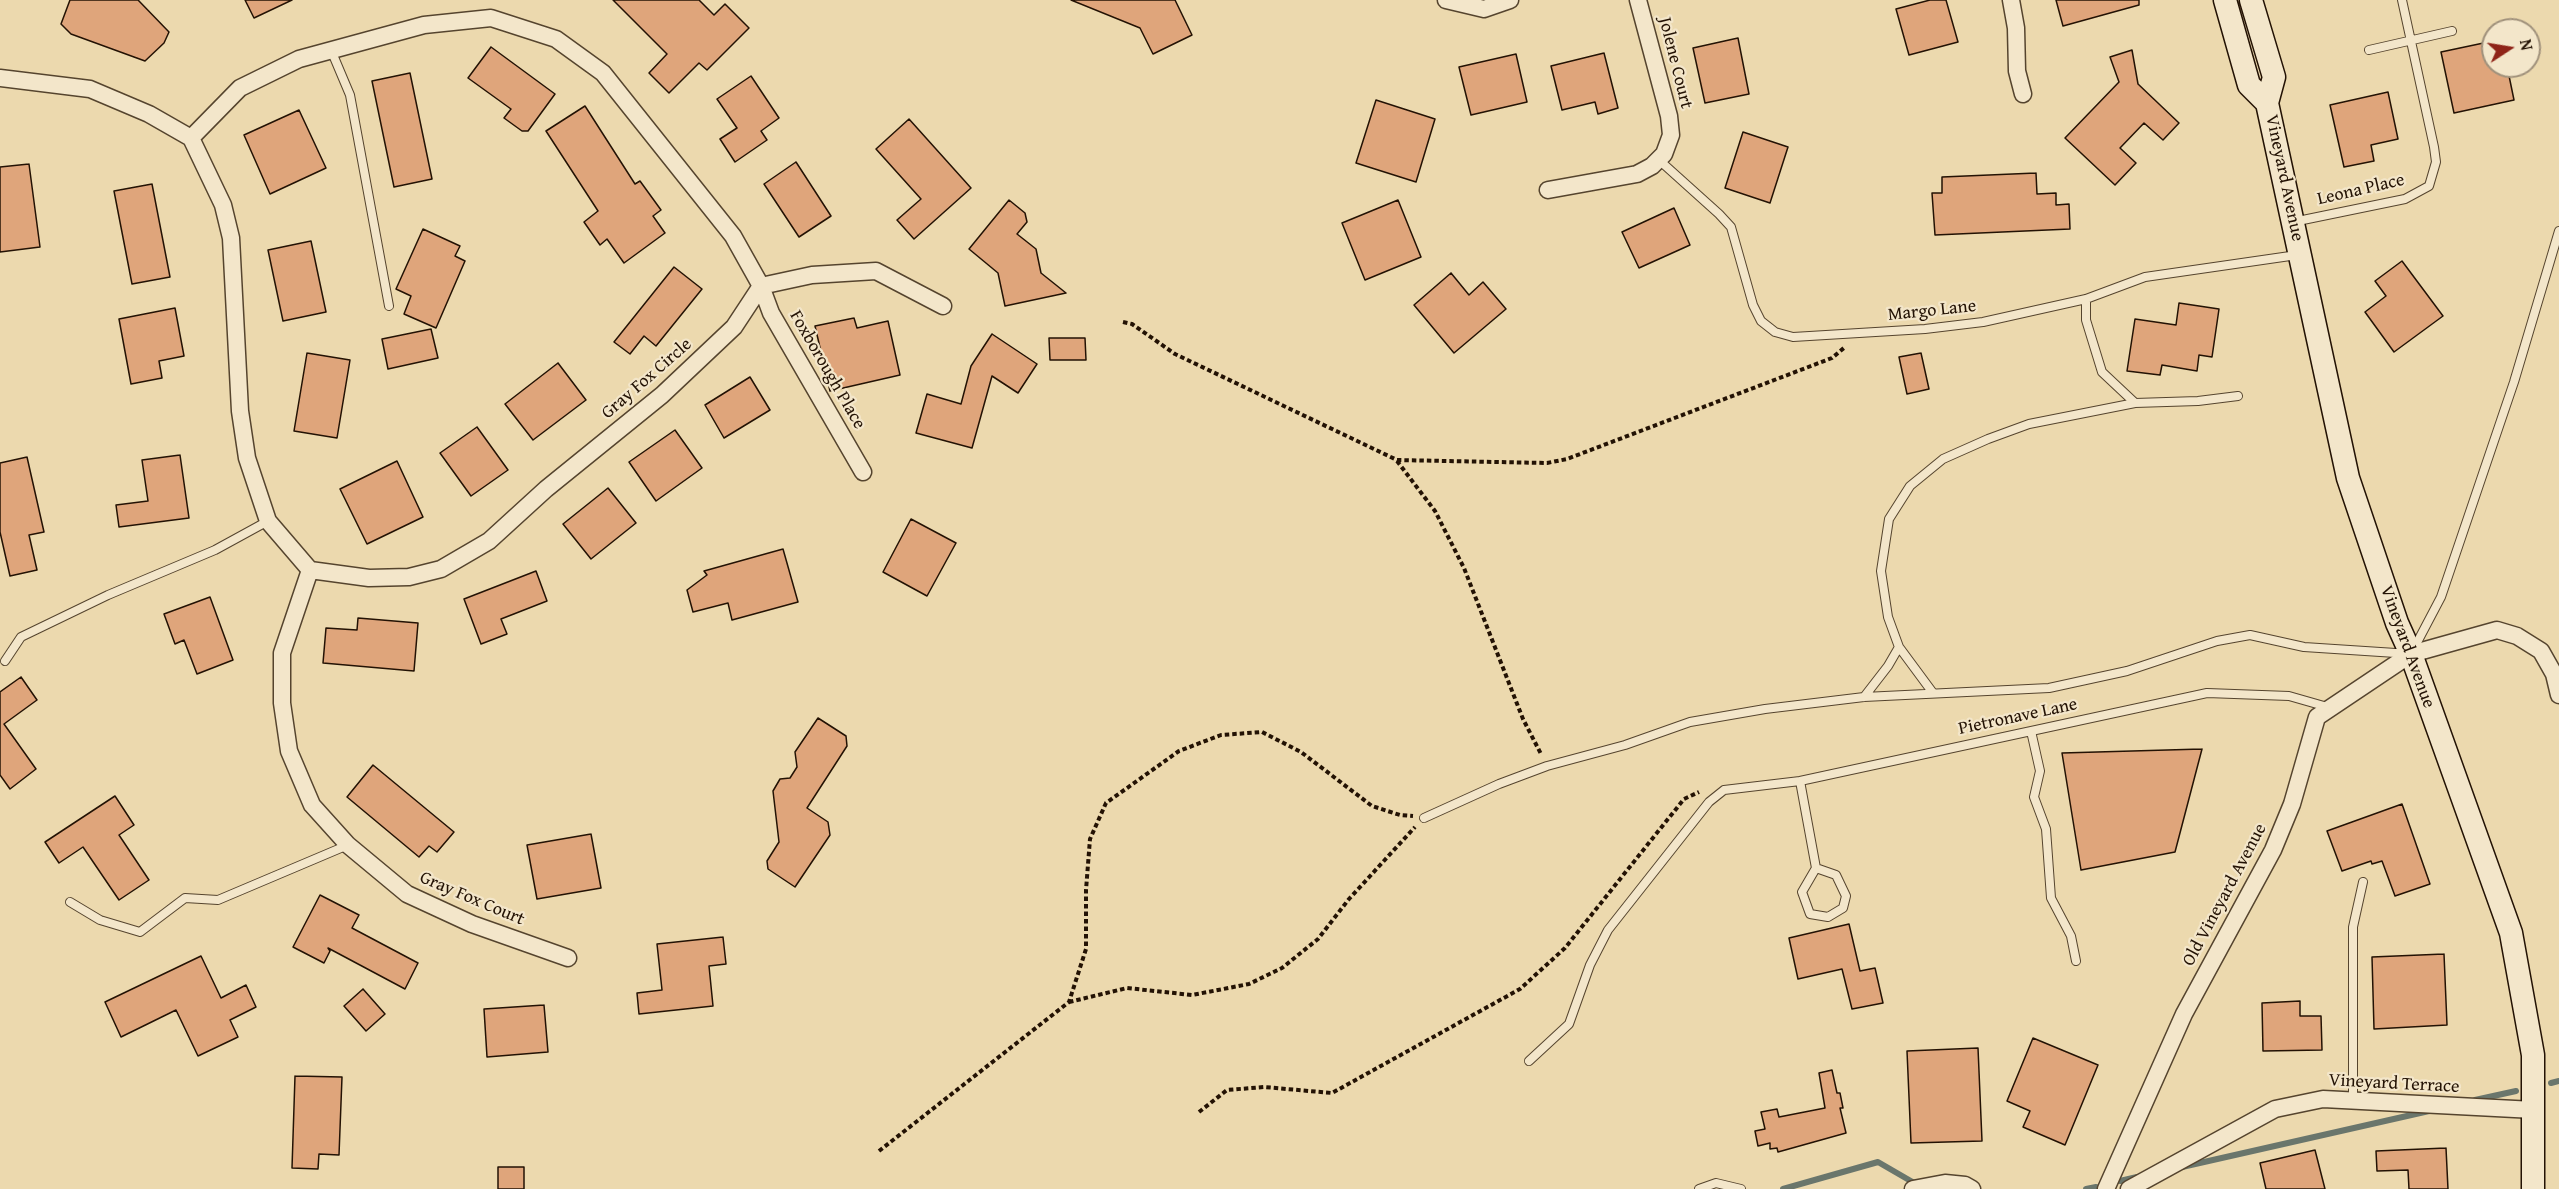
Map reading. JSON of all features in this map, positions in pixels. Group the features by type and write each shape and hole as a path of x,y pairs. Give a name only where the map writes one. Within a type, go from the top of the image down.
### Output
{"street":[{"path":"1446,0 1484,9 1510,0"},
{"name":"Jolene Court","path":"1638,0 1669,116 1671,135 1664,154 1659,160"},
{"path":"2011,0 2016,28 2017,70 2023,94"},
{"name":"Vineyard Avenue","path":"2225,0 2249,85 2267,103"},
{"name":"Vineyard Avenue","path":"2251,0 2274,77 2267,103 2348,478 2397,623 2411,654 2511,933 2533,1055 2533,1189"},
{"path":"191,138 240,87 299,59 424,25 491,18 556,39 603,73 733,237 761,286 812,275 876,271 944,306"},
{"path":"0,78 90,89 149,114 191,138 223,205 231,238 240,411 247,458 268,521 310,570"},
{"path":"1548,190 1637,174 1659,160"},
{"name":"Foxborough Place","path":"761,286 771,313 863,472"},
{"name":"Gray Fox Circle","path":"310,570 369,578 409,577 441,569 489,541 546,489 662,395 734,327 761,286"},
{"name":"Gray Fox Court","path":"310,570 282,653 282,703 289,751 312,805 348,845 407,894 472,924 568,958"},
{"name":"Old Vineyard Avenue","path":"2106,1189 2184,1014 2273,850 2292,804 2317,717 2411,654 2497,630 2517,636 2541,651 2554,674 2559,696"},
{"name":"Vineyard Terrace","path":"2129,1189 2275,1109 2323,1099 2534,1110"},
{"path":"1913,1189 1945,1183 1965,1185 1972,1189"}],"lane":[{"name":"Leona Place","path":"2293,222 2405,199 2428,186 2436,162 2434,147 2402,0"},
{"path":"2369,50 2451,31"},
{"path":"331,50 350,95 389,306"},
{"name":"Margo Lane","path":"1659,160 1731,227 1753,305 1761,321 1774,332 1792,337 1863,334 1983,322 2086,299 2145,277 2300,254"},
{"path":"1424,818 1499,784 1547,766 1625,745 1690,722 1765,709 1864,697 2049,688 2127,670 2217,641 2250,636 2304,647 2411,654 2441,597 2514,382 2559,231"},
{"path":"2086,299 2086,320 2102,372 2135,403"},
{"path":"1933,693 1899,647 1888,617 1881,571 1889,519 1910,486 1943,459 2029,424 2135,403 2198,401 2238,396"},
{"path":"5,661 21,637 108,596 215,550 268,521"},
{"path":"1864,697 1888,666 1899,647"},
{"name":"Pietronave Lane","path":"1529,1061 1569,1024 1590,965 1608,930 1708,802 1724,790 1800,781 2207,693 2289,696 2331,708"},
{"path":"2031,731 2040,771 2034,797 2046,829 2051,898 2071,936 2076,961"},
{"path":"1800,781 1816,868 1802,892 1810,914 1828,917 1843,909 1846,896 1836,875 1816,868"},
{"path":"70,902 100,920 140,932 185,898 218,900 348,845"},
{"path":"2353,1100 2353,927 2363,882"},
{"path":"1699,1189 1716,1183 1741,1189"}],"path":[{"path":"1123,322 1132,324 1175,354 1397,460 1547,463 1567,459 1832,358 1863,334"},
{"path":"1397,460 1435,511 1464,568 1523,719 1547,766"},
{"path":"1069,1002 1086,949 1086,890 1090,839 1106,803 1179,751 1221,735 1262,732 1301,753 1372,806 1400,815 1424,818"},
{"path":"1199,1112 1227,1090 1264,1086 1332,1093 1520,989 1565,948 1684,799 1702,791"},
{"path":"879,1151 1069,1002 1127,988 1192,995 1249,984 1282,968 1318,939 1388,855 1424,818"}],"building":[{"path":"70,0 138,0 169,32 164,43 145,61 71,34 61,24"},
{"path":"245,0 292,0 254,18"},
{"path":"613,0 699,0 714,15 725,4 749,28 707,70 699,63 669,93 649,73 667,54"},
{"path":"1071,0 1175,0 1192,35 1153,54 1140,28"},
{"path":"1930,0 1946,0 1958,42 1909,55 1896,9"},
{"path":"2056,0 2139,0 2139,5 2063,26"},
{"path":"1738,38 1749,94 1705,103 1693,48"},
{"path":"2481,44 2481,78 2509,78 2514,100 2454,113 2441,52"},
{"path":"491,47 555,94 528,131 522,131 504,118 511,109 468,78"},
{"path":"2132,50 2138,84 2179,123 2163,140 2144,123 2120,148 2136,163 2115,185 2065,138 2119,82 2110,57"},
{"path":"1604,53 1618,108 1598,114 1595,102 1562,110 1551,66"},
{"path":"1516,54 1527,102 1471,115 1459,67"},
{"path":"410,73 432,179 394,187 372,81"},
{"path":"751,76 779,118 761,131 767,140 735,162 720,139 737,128 717,99"},
{"path":"2388,92 2398,139 2371,145 2374,161 2344,167 2330,105"},
{"path":"1376,100 1435,119 1416,182 1356,163"},
{"path":"585,106 635,184 640,181 661,210 653,216 665,233 624,263 607,239 600,245 584,222 598,211 546,131"},
{"path":"299,110 326,168 270,194 244,135"},
{"path":"909,119 971,188 914,239 897,220 921,199 876,149"},
{"path":"1743,132 1788,147 1770,203 1725,188"},
{"path":"796,162 831,216 799,237 764,184"},
{"path":"29,164 40,247 0,252 0,167"},
{"path":"2036,173 2037,194 2056,193 2056,205 2069,204 2070,229 1935,235 1932,193 1942,193 1942,177"},
{"path":"152,184 170,277 132,284 114,191"},
{"path":"1009,200 1025,213 1027,222 1017,234 1036,249 1041,273 1066,293 1005,306 998,273 969,249"},
{"path":"1398,200 1421,257 1365,280 1342,223"},
{"path":"1674,208 1690,245 1639,268 1622,232"},
{"path":"423,229 460,246 455,256 465,261 436,328 404,314 411,296 396,289"},
{"path":"311,241 326,312 283,321 268,250"},
{"path":"2402,261 2443,316 2394,352 2365,312 2386,296 2375,281"},
{"path":"674,267 702,289 656,346 644,336 630,354 614,342"},
{"path":"1451,273 1469,295 1483,282 1506,309 1454,353 1414,305"},
{"path":"2179,303 2219,309 2212,357 2199,355 2197,371 2162,365 2160,375 2127,371 2135,319 2176,325"},
{"path":"175,308 184,356 159,361 162,378 131,384 119,319"},
{"path":"854,318 857,328 888,321 900,375 830,391 815,326"},
{"path":"431,329 438,358 388,369 382,339"},
{"path":"992,334 1037,364 1018,393 992,376 972,448 916,433 927,394 961,404 971,366"},
{"path":"1049,338 1085,338 1086,360 1050,360"},
{"path":"307,353 350,360 337,438 294,431"},
{"path":"1921,353 1929,389 1907,394 1899,357"},
{"path":"558,363 586,400 533,440 505,404"},
{"path":"750,377 770,410 724,438 705,405"},
{"path":"477,427 508,470 471,496 440,453"},
{"path":"675,430 702,468 656,501 629,462"},
{"path":"180,455 189,518 119,527 116,505 148,501 142,460"},
{"path":"27,457 44,532 29,535 37,570 10,576 0,532 0,463"},
{"path":"397,461 423,517 367,544 340,489"},
{"path":"608,488 636,523 591,559 563,524"},
{"path":"911,519 956,543 927,596 883,572"},
{"path":"783,549 798,602 732,620 728,603 693,612 687,590 707,575 704,571"},
{"path":"536,571 547,601 501,619 507,634 481,644 464,599"},
{"path":"210,597 233,660 197,674 184,640 175,644 164,614"},
{"path":"358,618 418,623 414,671 323,663 326,628 357,630"},
{"path":"21,677 37,700 4,724 36,769 10,789 0,775 0,692"},
{"path":"818,718 846,736 847,746 807,808 828,822 830,835 795,887 768,869 767,861 779,842 773,791 780,779 790,778 797,767 795,752"},
{"path":"2202,749 2175,852 2081,870 2062,753"},
{"path":"373,765 454,832 437,852 429,846 419,857 347,797"},
{"path":"115,796 134,825 119,835 149,880 119,900 83,847 59,863 45,842"},
{"path":"2402,804 2430,884 2395,896 2382,861 2372,864 2371,861 2342,871 2327,831"},
{"path":"591,834 601,888 537,899 527,845"},
{"path":"320,895 359,915 352,928 418,963 405,989 328,948 330,951 324,963 293,947"},
{"path":"1849,924 1860,971 1875,968 1883,1003 1852,1009 1842,969 1798,979 1789,938"},
{"path":"723,937 726,964 709,966 713,1006 639,1014 637,993 662,990 657,944"},
{"path":"2444,954 2447,1025 2374,1029 2372,957"},
{"path":"201,956 221,998 246,985 256,1007 230,1020 238,1037 198,1056 176,1010 121,1037 105,1002"},
{"path":"363,989 385,1014 366,1031 344,1006"},
{"path":"2300,1001 2300,1016 2321,1016 2322,1050 2263,1051 2262,1003"},
{"path":"544,1005 548,1052 487,1057 484,1009"},
{"path":"2033,1038 2098,1065 2065,1145 2023,1127 2030,1111 2007,1101"},
{"path":"1978,1048 1982,1141 1911,1143 1907,1051"},
{"path":"1832,1070 1837,1093 1840,1093 1843,1108 1840,1108 1846,1133 1778,1152 1777,1148 1770,1149 1770,1143 1758,1146 1755,1131 1765,1129 1761,1112 1777,1109 1779,1117 1825,1108 1819,1073"},
{"path":"295,1076 342,1077 339,1155 319,1154 318,1169 292,1168"},
{"path":"2446,1148 2448,1189 2409,1189 2408,1170 2377,1171 2376,1151"},
{"path":"2315,1150 2325,1189 2266,1189 2260,1163"},
{"path":"498,1167 524,1167 524,1189 498,1189"}],"waterway":[{"path":"2551,1083 2559,1081"},
{"path":"2475,1100 2516,1091"},
{"path":"2182,1167 2429,1111"},
{"path":"1783,1189 1878,1162 1916,1184"},
{"path":"2120,1181 2137,1177"},
{"path":"2086,1189 2096,1187"}]}
